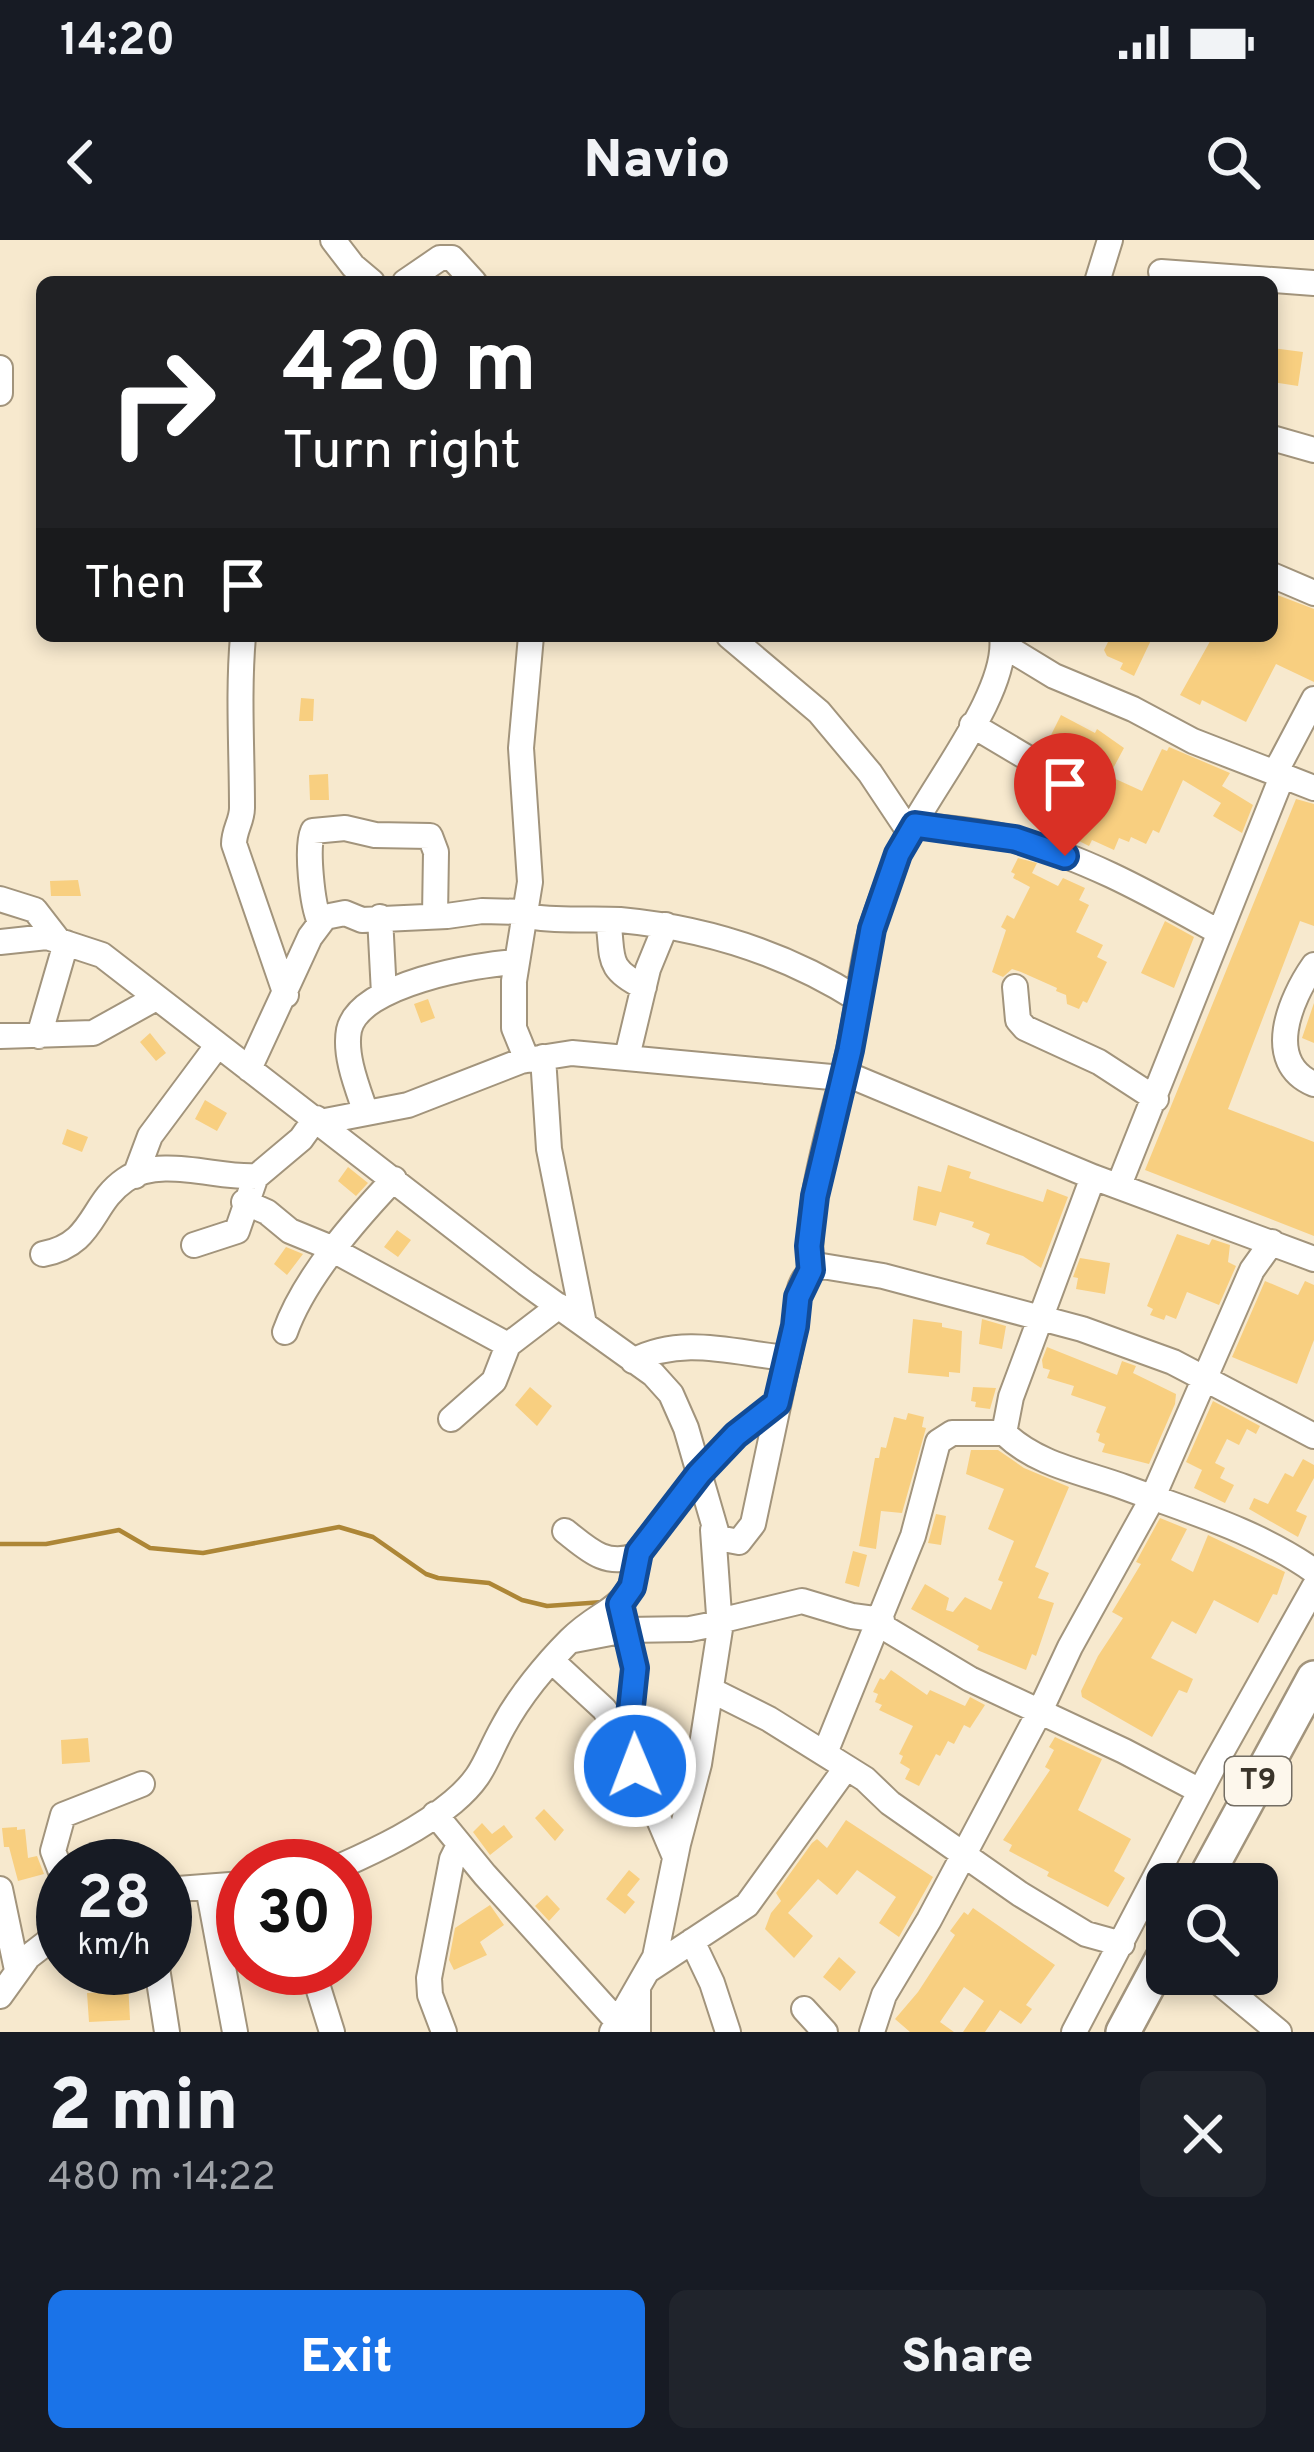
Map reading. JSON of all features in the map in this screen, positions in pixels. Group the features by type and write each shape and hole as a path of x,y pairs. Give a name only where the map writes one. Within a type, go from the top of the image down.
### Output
{"highway":[{"name":"T9","path":"1213,1863 1314,1678"},
{"path":"1123,2032 1146,1989"}],"street":[{"path":"333,240 365,276"},
{"path":"1099,276 1110,240"},
{"path":"414,276 452,250 470,276"},
{"path":"1161,272 1212,276"},
{"path":"1278,281 1314,284"},
{"path":"0,368 0,393"},
{"path":"1278,440 1314,450"},
{"path":"1278,578 1314,593"},
{"path":"243,642 238,730 242,809 234,844 286,995"},
{"path":"530,642 521,748 530,882 517,962 514,1028 535,1059 584,1324"},
{"path":"736,642 819,712 913,829 1015,839 1138,887 1219,932"},
{"path":"713,1531 718,1538 739,1543 753,1524 798,1297 811,1270 815,1196 872,929 898,854 972,725 999,665 1002,642"},
{"path":"1003,642 1054,676 1133,709 1192,741 1314,788"},
{"path":"1119,1185 1280,772 1314,699"},
{"path":"972,725 1041,766"},
{"path":"249,1069 320,922 313,896 309,840 313,831 430,836 436,852 435,916"},
{"path":"0,899 34,910 62,942"},
{"path":"320,922 345,913 362,920 482,910 666,926 794,962 859,1000"},
{"path":"380,917 384,994"},
{"path":"608,920 608,950 615,964 624,976 644,987"},
{"path":"627,1057 644,987 666,926"},
{"path":"0,942 47,938 102,955 653,1374 671,1394 713,1531 720,1622 699,1764 655,1957 623,2029 435,1814"},
{"path":"39,1036 62,942"},
{"path":"366,1113 353,1070 349,1026 367,1005 384,994 452,972 517,962"},
{"path":"1314,965 1285,1029 1284,1054 1289,1066 1314,1084"},
{"path":"1016,987 1018,1020 1025,1028 1099,1062 1156,1099"},
{"path":"0,1036 93,1033 156,998"},
{"path":"135,1175 150,1136 217,1046"},
{"path":"194,1245 234,1234 256,1176 318,1120 408,1105 535,1059 572,1053 843,1075 1093,1177 1314,1259"},
{"path":"44,1254 62,1250 80,1238 116,1190 135,1175 156,1170 256,1176"},
{"path":"1004,1433 1011,1397 1093,1177"},
{"path":"285,1331 297,1303 333,1249 394,1179"},
{"path":"244,1202 508,1345"},
{"path":"872,2032 884,1995 1152,1499 1252,1270 1273,1242"},
{"path":"811,1270 833,1265 1043,1316 1173,1362 1314,1436"},
{"path":"451,1419 494,1381 508,1345 560,1306"},
{"path":"633,1361 662,1348 702,1346 787,1358"},
{"path":"565,1532 603,1559 621,1562 639,1552 699,1474 736,1435 777,1403"},
{"path":"825,1753 913,1536 938,1442 952,1433 1004,1433 1021,1449 1244,1534 1314,1571"},
{"path":"372,1852 435,1814 480,1777 502,1728 561,1651 620,1604 632,1587 639,1552"},
{"path":"1074,2032 1200,1791 1314,1588"},
{"path":"561,1651 626,1630 720,1622 802,1600 881,1623 970,1679 1200,1791"},
{"path":"620,1604 635,1668 627,1744"},
{"path":"663,1630 714,1662"},
{"path":"561,1651 627,1744 675,1857"},
{"path":"711,1690 825,1753 963,1855 1086,1934 1121,1944"},
{"path":"644,1979 748,1905 846,1768"},
{"path":"56,1839 63,1815 142,1784"},
{"path":"444,2032 430,1995 429,1963 459,1845"},
{"path":"192,1889 216,1887"},
{"path":"208,1888 235,2032"},
{"path":"0,1889 17,1970"},
{"path":"692,1941 728,2032"},
{"path":"0,1996 17,1970 36,1953"},
{"path":"161,1995 167,2032"},
{"path":"321,1995 332,2032"},
{"path":"1234,1995 1279,2032"},
{"path":"804,2009 825,2032"}],"building":[{"path":"1278,349 1303,352 1298,386 1278,383"},
{"path":"1278,595 1314,609 1314,682 1276,664 1246,722 1202,700 1200,705 1180,695 1210,642 1278,642"},
{"path":"1108,642 1150,642 1134,676 1120,669 1123,663 1104,650"},
{"path":"301,698 314,699 313,721 299,721"},
{"path":"1061,715 1095,733 1097,729 1124,748 1109,776 1142,791 1162,749 1169,747 1230,773 1222,786 1253,805 1242,833 1213,816 1221,803 1183,780 1159,833 1153,830 1146,844 1119,838 1114,850 1071,837 1088,800 1078,794 1081,788 1077,786 1090,761 1050,737"},
{"path":"328,774 329,800 310,800 309,775"},
{"path":"1296,799 1314,804 1314,926 1300,921 1228,1109 1314,1142 1314,1236 1145,1170"},
{"path":"1018,858 1037,863 1032,873 1058,886 1063,878 1085,888 1079,900 1089,905 1076,932 1103,945 1097,957 1107,962 1087,1003 1083,1001 1079,1009 1067,1004 1066,995 1057,988 1021,972 1012,969 1003,977 992,972 1006,930 1001,927 1007,915 1014,919 1030,887 1013,878"},
{"path":"78,880 81,896 51,896 50,881"},
{"path":"1165,921 1194,937 1174,988 1141,973"},
{"path":"428,999 435,1018 421,1023 414,1004"},
{"path":"1314,1003 1314,1043 1302,1038"},
{"path":"150,1033 166,1053 156,1061 140,1042"},
{"path":"205,1100 227,1113 217,1131 195,1119"},
{"path":"67,1129 88,1137 82,1152 62,1144"},
{"path":"948,1165 971,1172 969,1178 1043,1202 1047,1189 1068,1197 1041,1268 1023,1256 986,1244 990,1234 972,1227 974,1222 940,1212 936,1226 913,1220 918,1186 941,1192"},
{"path":"348,1167 368,1183 356,1196 338,1181"},
{"path":"397,1230 411,1240 398,1257 384,1247"},
{"path":"1177,1234 1209,1245 1212,1239 1230,1245 1228,1262 1236,1266 1219,1305 1187,1292 1176,1319 1166,1315 1164,1320 1150,1315 1153,1309 1147,1306"},
{"path":"286,1247 303,1254 287,1275 274,1264"},
{"path":"1080,1258 1110,1263 1105,1294 1076,1289 1078,1278 1073,1277"},
{"path":"1265,1281 1298,1295 1305,1281 1314,1285 1314,1340 1297,1384 1232,1357"},
{"path":"913,1319 962,1331 960,1373 949,1372 949,1377 908,1373"},
{"path":"982,1319 1006,1326 1002,1349 979,1344"},
{"path":"1047,1347 1117,1375 1122,1361 1136,1366 1133,1373 1176,1394 1149,1464 1102,1452 1105,1444 1098,1441 1096,1432 1106,1407 1071,1395 1074,1386 1047,1378 1050,1370 1043,1368 1042,1360"},
{"path":"530,1387 552,1406 537,1426 515,1405"},
{"path":"973,1387 996,1388 990,1409 975,1407"},
{"path":"1213,1401 1260,1426 1256,1434 1247,1429 1239,1445 1227,1439 1215,1463 1225,1468 1220,1478 1234,1485 1225,1503 1194,1488 1202,1470 1186,1462"},
{"path":"908,1413 924,1417 922,1427 926,1428 902,1513 881,1511 876,1549 859,1546 875,1458 881,1447 886,1448 894,1417 906,1420"},
{"path":"971,1450 998,1450 1024,1468 1069,1487 1035,1567 1049,1573 1038,1598 1054,1603 1036,1656 1032,1654 1026,1670 977,1650 979,1646 911,1609 925,1584 949,1598 946,1610 953,1612 965,1597 991,1610 1003,1582 998,1580 1014,1541 988,1529 1004,1489 966,1474"},
{"path":"1303,1459 1314,1465 1314,1478 1296,1511 1307,1516 1298,1537 1249,1509 1254,1498 1268,1504 1285,1473 1293,1477"},
{"path":"936,1514 946,1516 941,1545 928,1543"},
{"path":"1160,1518 1187,1529 1171,1560 1193,1572 1208,1535 1285,1572 1277,1595 1273,1594 1258,1623 1214,1600 1196,1634 1172,1621 1151,1658 1193,1679 1187,1693 1179,1690 1152,1737 1082,1697 1081,1691 1123,1618 1112,1612 1141,1564 1136,1562"},
{"path":"853,1551 867,1555 859,1587 845,1583"},
{"path":"891,1670 927,1695 930,1690 965,1706 970,1697 985,1705 970,1728 964,1725 954,1744 948,1741 940,1756 936,1754 919,1786 905,1779 910,1769 900,1763 903,1756 899,1754 913,1726 879,1710 882,1705 875,1702 878,1694 873,1692 880,1678 884,1680"},
{"path":"1055,1737 1102,1759 1078,1810 1131,1839 1114,1871 1125,1878 1108,1907 1047,1876 1049,1872 1009,1851 1012,1845 1003,1840 1050,1770 1045,1767"},
{"path":"88,1738 90,1762 62,1764 61,1740"},
{"path":"544,1809 564,1830 555,1841 535,1818"},
{"path":"846,1820 933,1877 899,1937 879,1923 896,1897 857,1870 837,1895 818,1879 788,1913 813,1936 794,1958 765,1929 781,1901 776,1893 812,1843 817,1839 827,1848"},
{"path":"482,1823 492,1834 504,1825 513,1837 490,1855 473,1832"},
{"path":"2,1828 25,1829 28,1858 36,1856 36,1876 18,1881"},
{"path":"629,1870 640,1879 627,1895 635,1902 625,1914 606,1899"},
{"path":"547,1895 560,1909 549,1921 535,1906"},
{"path":"490,1905 504,1925 480,1942 487,1955 454,1970 449,1960 455,1928"},
{"path":"973,1908 1055,1965 1026,2005 1032,2009 1021,2024 1000,2010 985,2032 963,2032 984,2001 964,1987 940,2022 954,2032 910,2032 895,2019 955,1935 950,1931"},
{"path":"839,1957 856,1972 840,1991 823,1977"},
{"path":"87,1995 129,1995 130,2020 89,2022"}],"waterway":[{"path":"0,1544 46,1544 119,1530 150,1548 203,1553 339,1527 373,1537 438,1578 489,1583 522,1600 547,1606 603,1602"}],"route":[{"path":"635,1766 627,1744 635,1668 620,1604 632,1587 639,1552 699,1474 736,1435 777,1403 798,1297 811,1270 815,1196 850,1050 872,929 898,854 915,825 1015,839 1065,856"}]}
